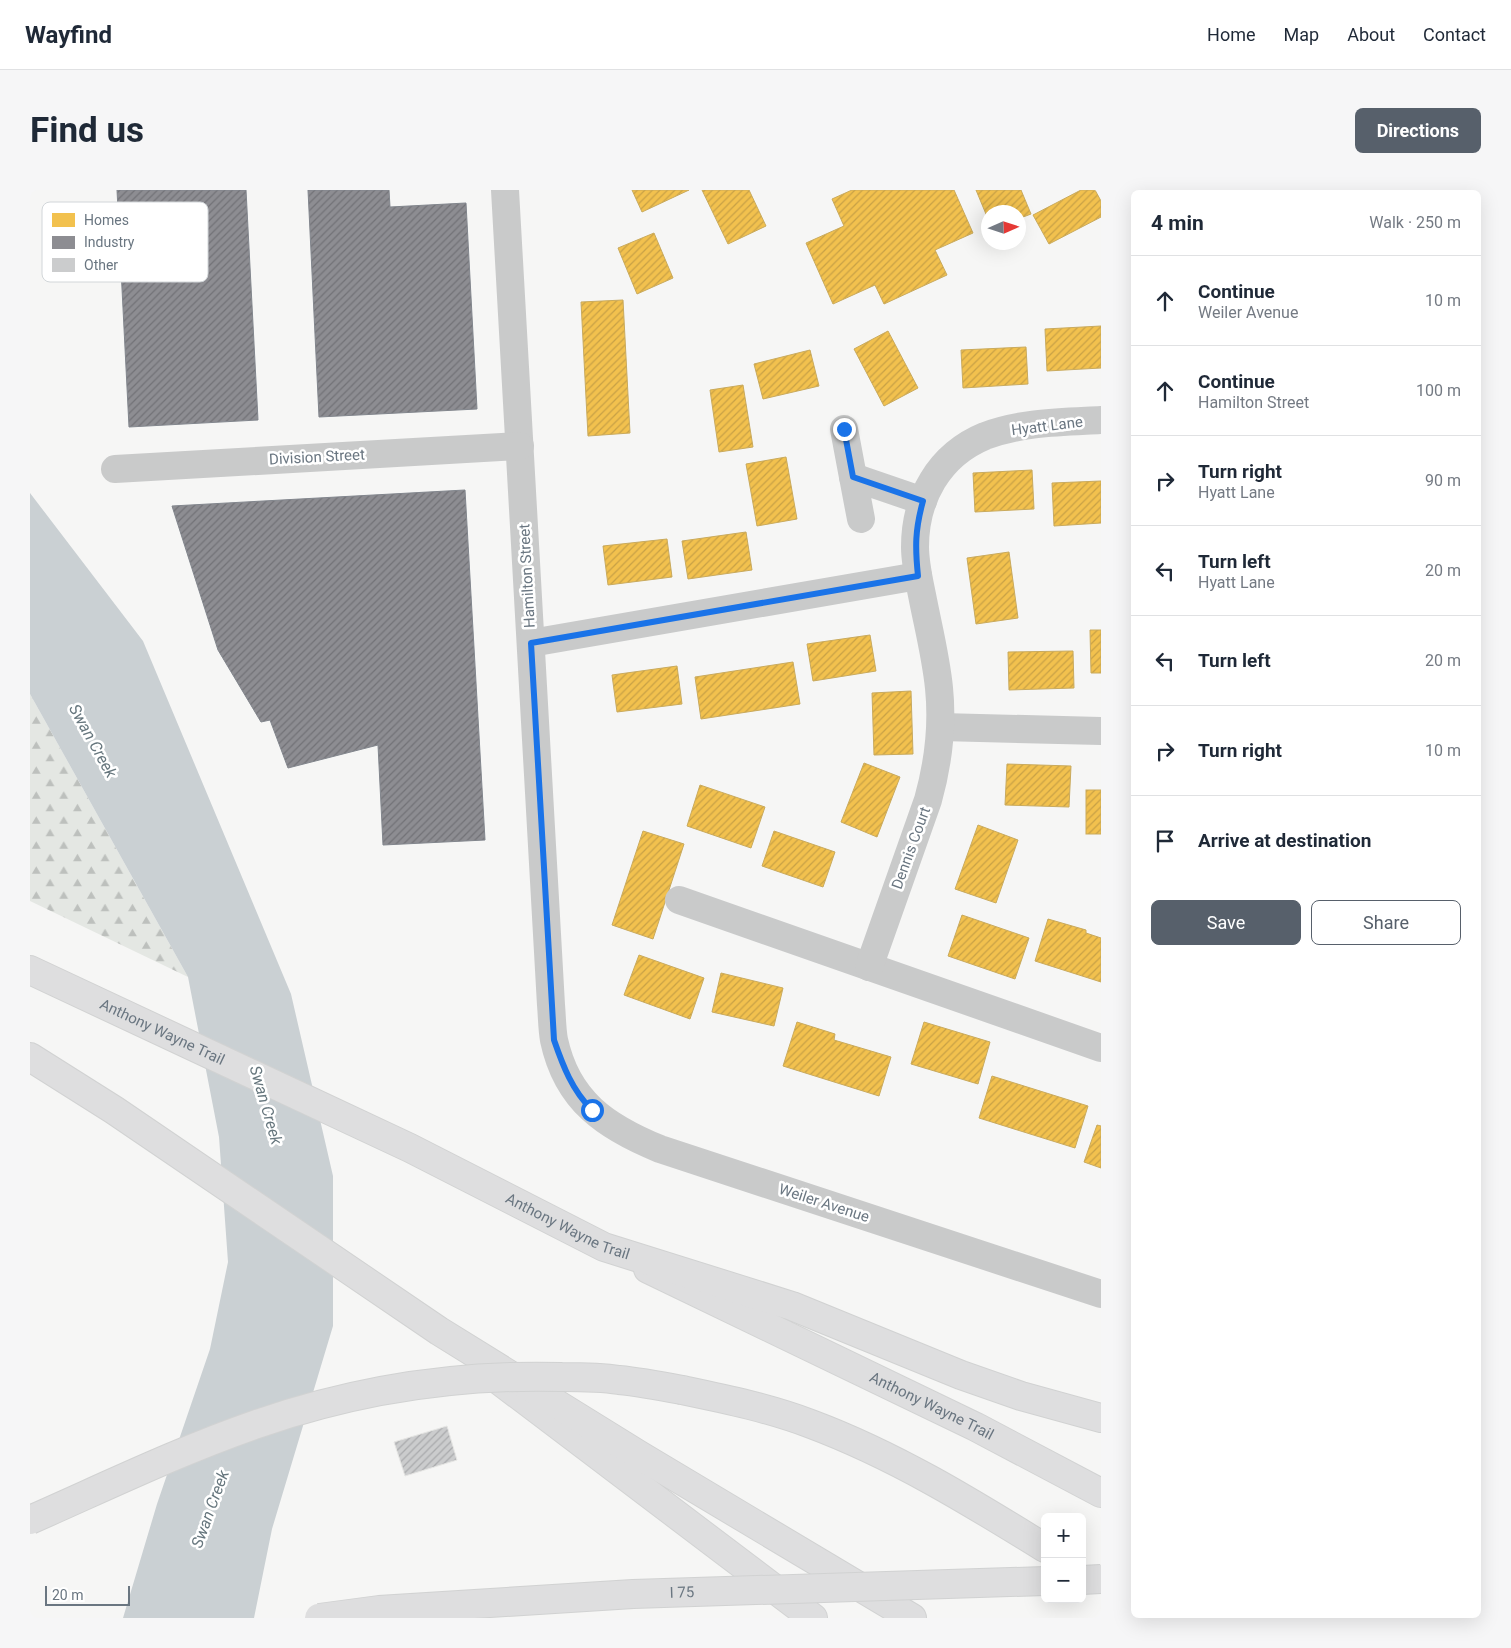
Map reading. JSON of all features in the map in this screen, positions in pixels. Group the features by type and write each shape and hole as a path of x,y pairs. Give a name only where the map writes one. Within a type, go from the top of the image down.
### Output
{"main road":[{"name":"Anthony Wayne Trail","path":"30,970 410,1148 690,1290 976,1427 1101,1493"},
{"path":"30,1057 114,1110 439,1331 525,1400 813,1618"},
{"path":"604,1247 792,1306 961,1375 1021,1396 1101,1418"},
{"path":"439,1331 639,1455 912,1618"},
{"path":"30,1520 223,1437 265,1421 353,1396 432,1382 530,1376 618,1380 682,1390 758,1407 809,1423 847,1438 926,1476 1041,1546"},
{"path":"1086,1574 1101,1584"},
{"path":"1086,1580 1101,1579"},
{"name":"I 75","path":"319,1618 378,1610 633,1594 1041,1581"}],"street":[{"name":"Hamilton Street","path":"508,191 520,446 552,1014 554,1040 569,1079"},
{"name":"Hyatt Lane","path":"918,576 915,546 919,516 929,484 945,462 965,446 986,436 1022,427 1101,420"},
{"path":"844,429 861,519"},
{"name":"Division Street","path":"115,469 520,446"},
{"path":"853,477 923,501"},
{"path":"531,643 918,576"},
{"name":"Dennis Court","path":"869,967 928,800 934,779 941,727 937,678 918,576"},
{"path":"941,727 1101,731"},
{"path":"679,900 1101,1048"},
{"name":"Weiler Avenue","path":"569,1079 580,1099 611,1125 631,1137 660,1149 1101,1294"}],"green space":[{"path":"30,694 188,977 30,901"}],"water":[{"name":"Swan Creek","path":"30,493 143,641 291,994 333,1176 333,1326 272,1529 254,1618 123,1618 157,1504 210,1349 228,1262 219,1137 188,977 30,694"}],"building: Homes":[{"path":"632,190 689,190 642,212"},
{"path":"702,190 749,190 766,226 728,244"},
{"path":"852,190 954,190 973,233 935,250 947,275 884,304 875,285 833,304 806,243 844,226 832,199"},
{"path":"976,190 1021,190 1031,214 1026,216 1026,205 982,205"},
{"path":"1081,190 1095,190 1101,201 1101,217 1049,244 1033,215"},
{"path":"654,233 673,278 637,294 618,248"},
{"path":"623,300 630,433 588,436 581,302"},
{"path":"1101,326 1101,368 1047,371 1045,329"},
{"path":"888,331 918,388 884,406 854,349"},
{"path":"1026,347 1028,384 963,388 961,350"},
{"path":"810,350 819,386 763,399 754,364"},
{"path":"743,385 753,447 719,452 710,390"},
{"path":"786,457 797,519 757,526 746,464"},
{"path":"1032,470 1034,509 975,512 973,473"},
{"path":"1101,481 1101,523 1054,526 1052,483"},
{"path":"746,532 752,570 688,579 682,541"},
{"path":"667,539 672,577 608,585 603,546"},
{"path":"1009,552 1018,618 976,624 967,558"},
{"path":"1090,630 1101,630 1101,673 1091,673"},
{"path":"870,635 876,671 813,681 807,644"},
{"path":"1073,651 1074,688 1009,690 1008,652"},
{"path":"793,662 800,704 701,719 695,677"},
{"path":"677,666 682,704 617,712 612,675"},
{"path":"911,691 913,754 874,755 872,693"},
{"path":"864,763 900,777 877,837 841,822"},
{"path":"1007,764 1071,766 1069,807 1005,805"},
{"path":"700,785 765,807 751,848 687,826"},
{"path":"1086,790 1101,790 1101,834 1086,834"},
{"path":"978,825 1018,840 996,903 955,889"},
{"path":"643,831 684,844 653,939 612,925"},
{"path":"774,831 835,852 823,887 762,866"},
{"path":"962,915 1029,938 1015,979 948,956"},
{"path":"1048,919 1086,930 1086,933 1101,938 1101,982 1035,961"},
{"path":"639,955 704,978 690,1019 624,995"},
{"path":"721,973 783,988 774,1026 712,1012"},
{"path":"797,1022 835,1034 834,1040 891,1057 879,1096 783,1066"},
{"path":"924,1022 990,1042 978,1084 911,1064"},
{"path":"992,1076 1088,1106 1075,1148 979,1118"},
{"path":"1097,1125 1101,1126 1101,1168 1084,1162"}],"building: Industry":[{"path":"117,190 246,190 258,420 129,427 122,282 208,282 208,202 118,202"},
{"path":"308,190 389,190 390,207 466,203 477,409 319,417"},
{"path":"465,490 485,840 383,845 378,745 288,768 270,720 261,722 218,650 172,506"}],"building: Other":[{"path":"447,1426 457,1460 405,1476 394,1442"}],"route":[{"path":"592,1110 580,1099 564,1069 554,1040 531,643 918,576 915,546 923,501 853,477 844,429"}]}
